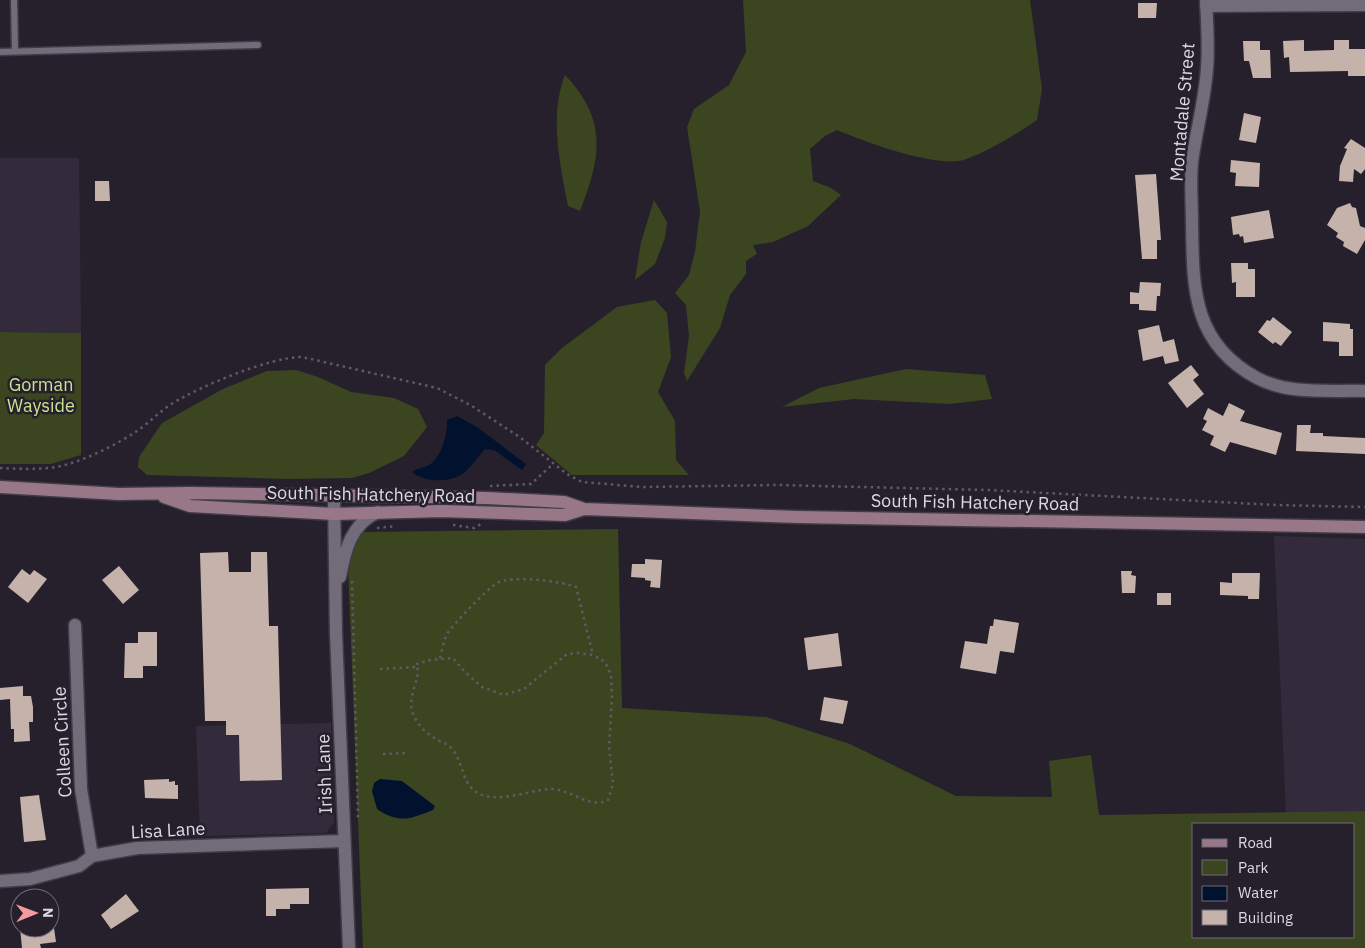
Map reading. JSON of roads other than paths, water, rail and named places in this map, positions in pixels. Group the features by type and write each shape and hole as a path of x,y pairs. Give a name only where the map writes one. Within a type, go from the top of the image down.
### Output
{"main road":[{"name":"South Fish Hatchery Road","path":"0,487 159,495 190,493 334,497 486,498 564,502 584,509 798,517 1365,527"},
{"name":"South Fish Hatchery Road","path":"159,495 190,506 334,514 378,512 565,515 584,509"}],"street":[{"path":"1206,3 1365,5"},
{"name":"Montadale Street","path":"1206,3 1207,68 1192,164 1193,251 1197,304 1204,326 1216,343 1234,362 1257,378 1290,389 1365,391"},
{"name":"Irish Lane","path":"334,497 335,599 349,948"},
{"name":"Irish Lane","path":"335,599 349,542 359,523 378,512"},
{"name":"Colleen Circle","path":"75,625 81,789 92,856"},
{"name":"Lisa Lane","path":"0,881 30,879 79,866 92,856 137,848 344,841"}],"lane":[{"path":"14,0 16,51"},
{"path":"0,52 258,45"}],"water":[{"path":"457,416 477,427 526,464 522,470 494,450 485,449 468,469 455,478 436,480 423,478 412,472 432,463 443,446 447,420"},
{"path":"380,779 402,781 435,806 433,810 405,819 385,814 377,809 372,791 374,783"}],"park label":[{"name":"Gorman Wayside","path":"41,394"}]}
